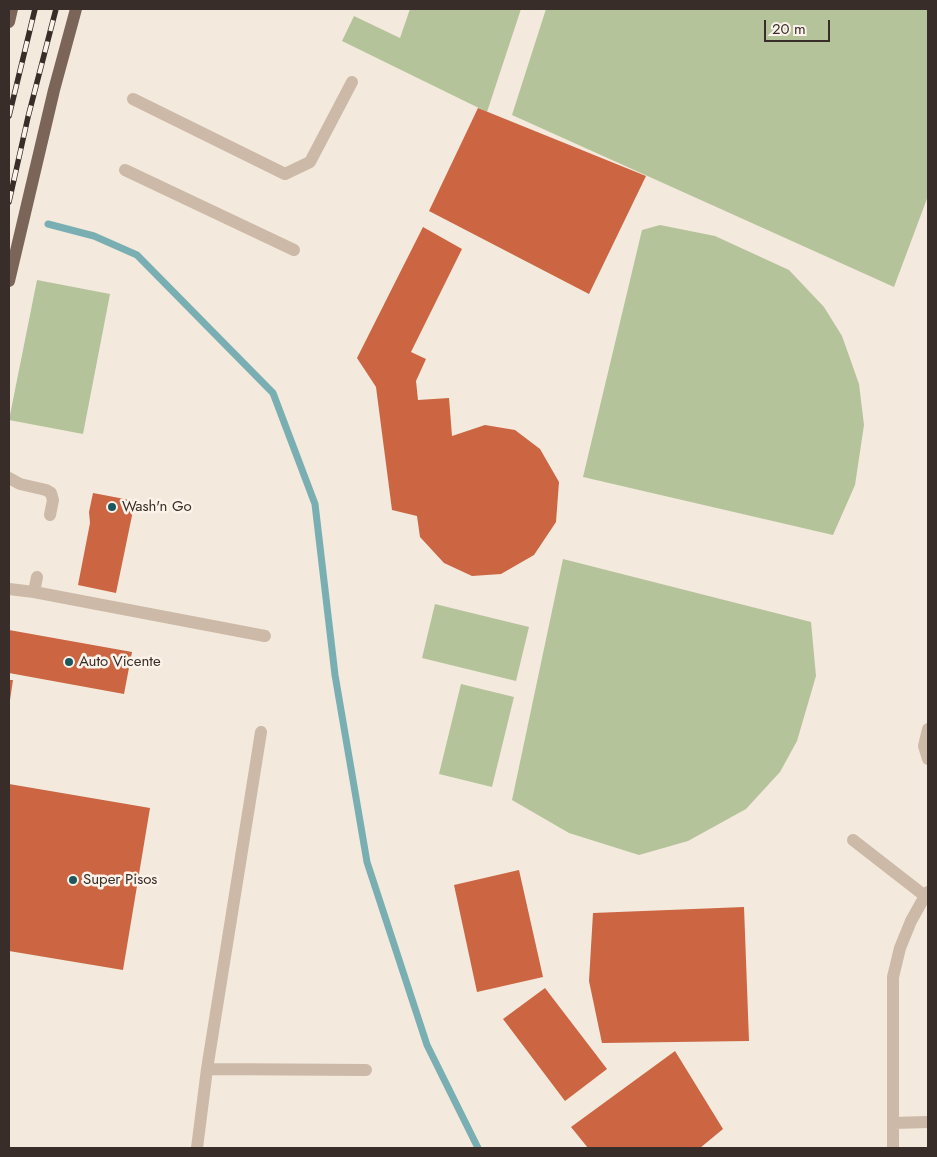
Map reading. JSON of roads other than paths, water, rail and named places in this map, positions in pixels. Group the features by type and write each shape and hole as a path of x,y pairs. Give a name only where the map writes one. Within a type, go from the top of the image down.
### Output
{"main road":[{"path":"9,22 12,9"},
{"path":"9,281 54,90 76,9"}],"street":[{"path":"133,99 285,174 310,162 352,82"},
{"path":"125,170 294,250"},
{"path":"9,478 20,484 46,490 51,494 53,500 50,515"},
{"path":"34,592 37,577"},
{"path":"9,589 34,592 265,636"},
{"path":"928,729 924,746 928,759"},
{"path":"197,1148 207,1069 261,732"},
{"path":"853,840 926,894 911,921 900,948 893,977 893,1148"},
{"path":"207,1069 366,1070"},
{"path":"893,1123 928,1122"}],"waterway":[{"path":"48,224 94,236 137,255 273,393 315,504 335,675 367,862 427,1045 478,1148"}],"railway":[{"path":"9,116 35,9"},
{"path":"9,202 28,117 56,9"}],"place":[{"name":"Wash'n Go","path":"112,507"},
{"name":"Auto Vicente","path":"69,662"},
{"name":"Super Pisos","path":"73,880"}]}
